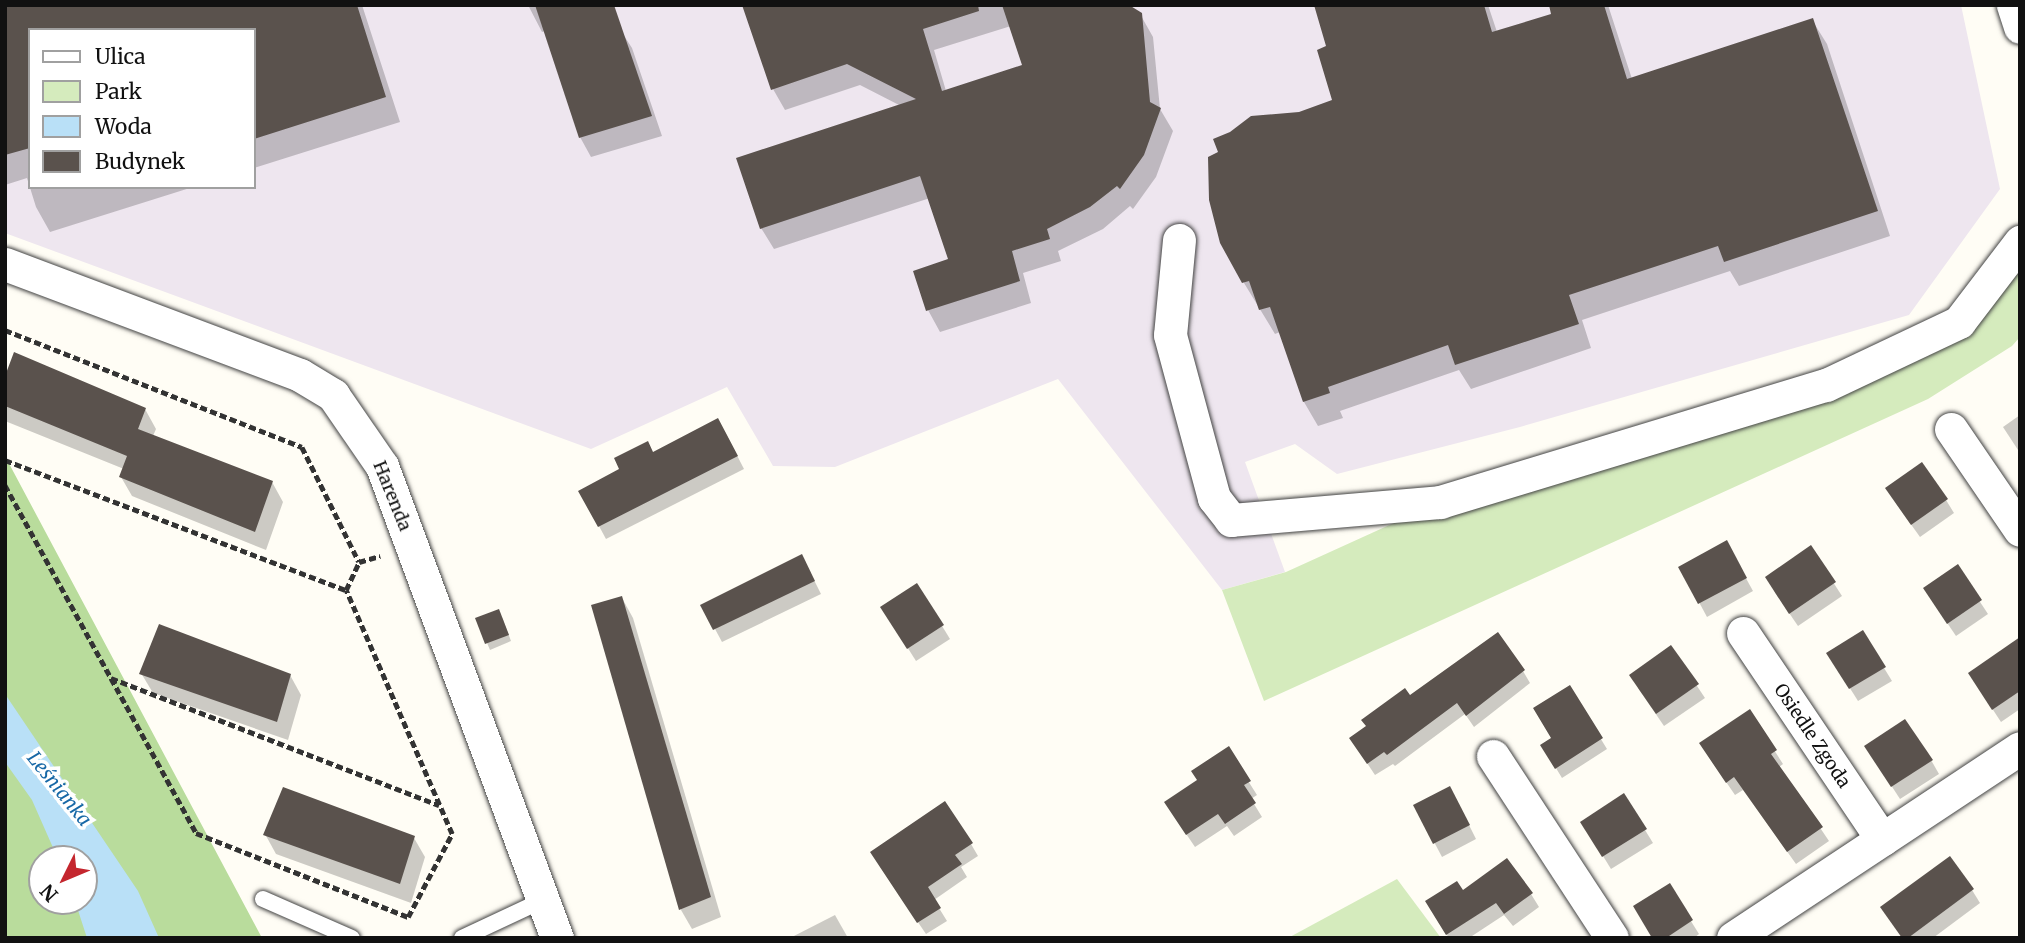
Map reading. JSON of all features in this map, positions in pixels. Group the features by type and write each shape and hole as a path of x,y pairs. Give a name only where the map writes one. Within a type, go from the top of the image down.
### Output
{"street":[{"path":"2013,5 2020,27"},
{"path":"1179,240 1170,335 1214,498 1231,520 1440,502 1825,385 1959,322 2020,242"},
{"name":"Harenda","path":"5,264 300,375 333,395 382,466 557,938"},
{"path":"1951,429 2020,530"},
{"name":"Osiedle Zgoda","path":"1743,633 1882,839"},
{"path":"1733,938 2020,748"},
{"path":"1493,756 1612,938"}],"lane":[{"path":"263,899 352,938"},
{"path":"461,938 543,900"}],"path":[{"path":"5,330 302,447 359,562"},
{"path":"5,460 346,590 452,834 408,917 197,833 5,485"},
{"path":"346,590 359,562 382,555"},
{"path":"110,678 439,806"}],"shaded area":[{"path":"5,5 1961,5 2000,189 1909,315 1520,427 1337,474 1295,444 1245,462 1285,572 1222,590 1058,379 835,467 773,466 727,387 591,449 5,233"}],"green space":[{"path":"2020,242 2020,337 2012,346 1928,399 1264,701 1222,590 1286,572 1440,502 1958,322"},
{"path":"5,456 262,938 5,938"},
{"path":"1397,879 1441,938 1288,938"}],"water":[{"name":"Leśnianka","path":"5,694 138,891 159,938 87,938 80,915 98,915 98,845 52,845 32,800 5,762"}],"building":[{"path":"5,5 357,5 386,97 256,138 256,28 28,28 28,149 5,155"},
{"path":"535,5 614,5 652,116 579,138"},
{"path":"742,5 978,5 979,11 923,29 942,91 1022,65 1002,5 1129,5 1142,13 1150,102 1161,108 1144,155 1120,189 1117,186 1090,207 1047,229 1050,239 1012,251 1020,281 926,311 913,271 948,259 920,176 760,229 736,158 916,99 847,64 771,90"},
{"path":"1314,5 1484,5 1492,32 1551,14 1549,5 1604,5 1627,79 1813,18 1878,211 1724,262 1718,246 1569,295 1579,324 1455,365 1448,345 1328,387 1330,393 1303,402 1270,307 1259,310 1249,281 1242,283 1220,243 1209,200 1208,157 1218,152 1213,139 1230,132 1251,116 1299,112 1332,100 1317,50 1326,46"},
{"path":"14,352 146,408 138,429 273,481 255,532 119,477 127,456 5,406 5,376"},
{"path":"718,418 738,456 598,527 578,491 619,469 614,458 648,441 653,452"},
{"path":"1922,462 1948,499 1911,525 1885,488"},
{"path":"1727,540 1747,578 1698,604 1678,567"},
{"path":"1811,545 1836,582 1789,614 1765,577"},
{"path":"802,554 815,581 713,630 700,605"},
{"path":"1958,564 1982,600 1947,624 1923,588"},
{"path":"917,583 944,625 907,649 880,607"},
{"path":"622,596 711,897 679,910 591,605"},
{"path":"499,609 509,635 485,644 475,618"},
{"path":"159,624 291,674 277,722 139,674"},
{"path":"1863,630 1886,667 1849,689 1826,653"},
{"path":"1498,632 1525,670 1466,716 1457,703 1387,755 1384,752 1367,764 1349,738 1366,726 1361,720 1405,688 1410,695"},
{"path":"2020,637 2020,691 1992,710 1968,673"},
{"path":"1671,645 1699,684 1656,714 1629,675"},
{"path":"1570,685 1603,738 1555,769 1540,745 1551,738 1533,708"},
{"path":"1750,709 1777,750 1771,754 1823,827 1787,852 1734,777 1726,783 1699,743"},
{"path":"1905,719 1933,760 1891,787 1864,746"},
{"path":"1229,746 1251,781 1244,785 1256,803 1225,824 1218,814 1186,835 1164,802 1197,780 1191,771"},
{"path":"1450,786 1470,825 1433,844 1413,805"},
{"path":"283,787 415,836 400,884 263,835"},
{"path":"1624,793 1647,829 1602,857 1580,822"},
{"path":"945,801 973,843 955,855 962,864 928,887 941,908 917,923 870,852"},
{"path":"1950,856 1974,889 1908,938 1902,938 1880,907"},
{"path":"1507,858 1533,893 1504,914 1496,903 1446,935 1425,901 1457,881 1463,890"},
{"path":"1670,883 1693,920 1666,938 1652,938 1633,906"}]}
